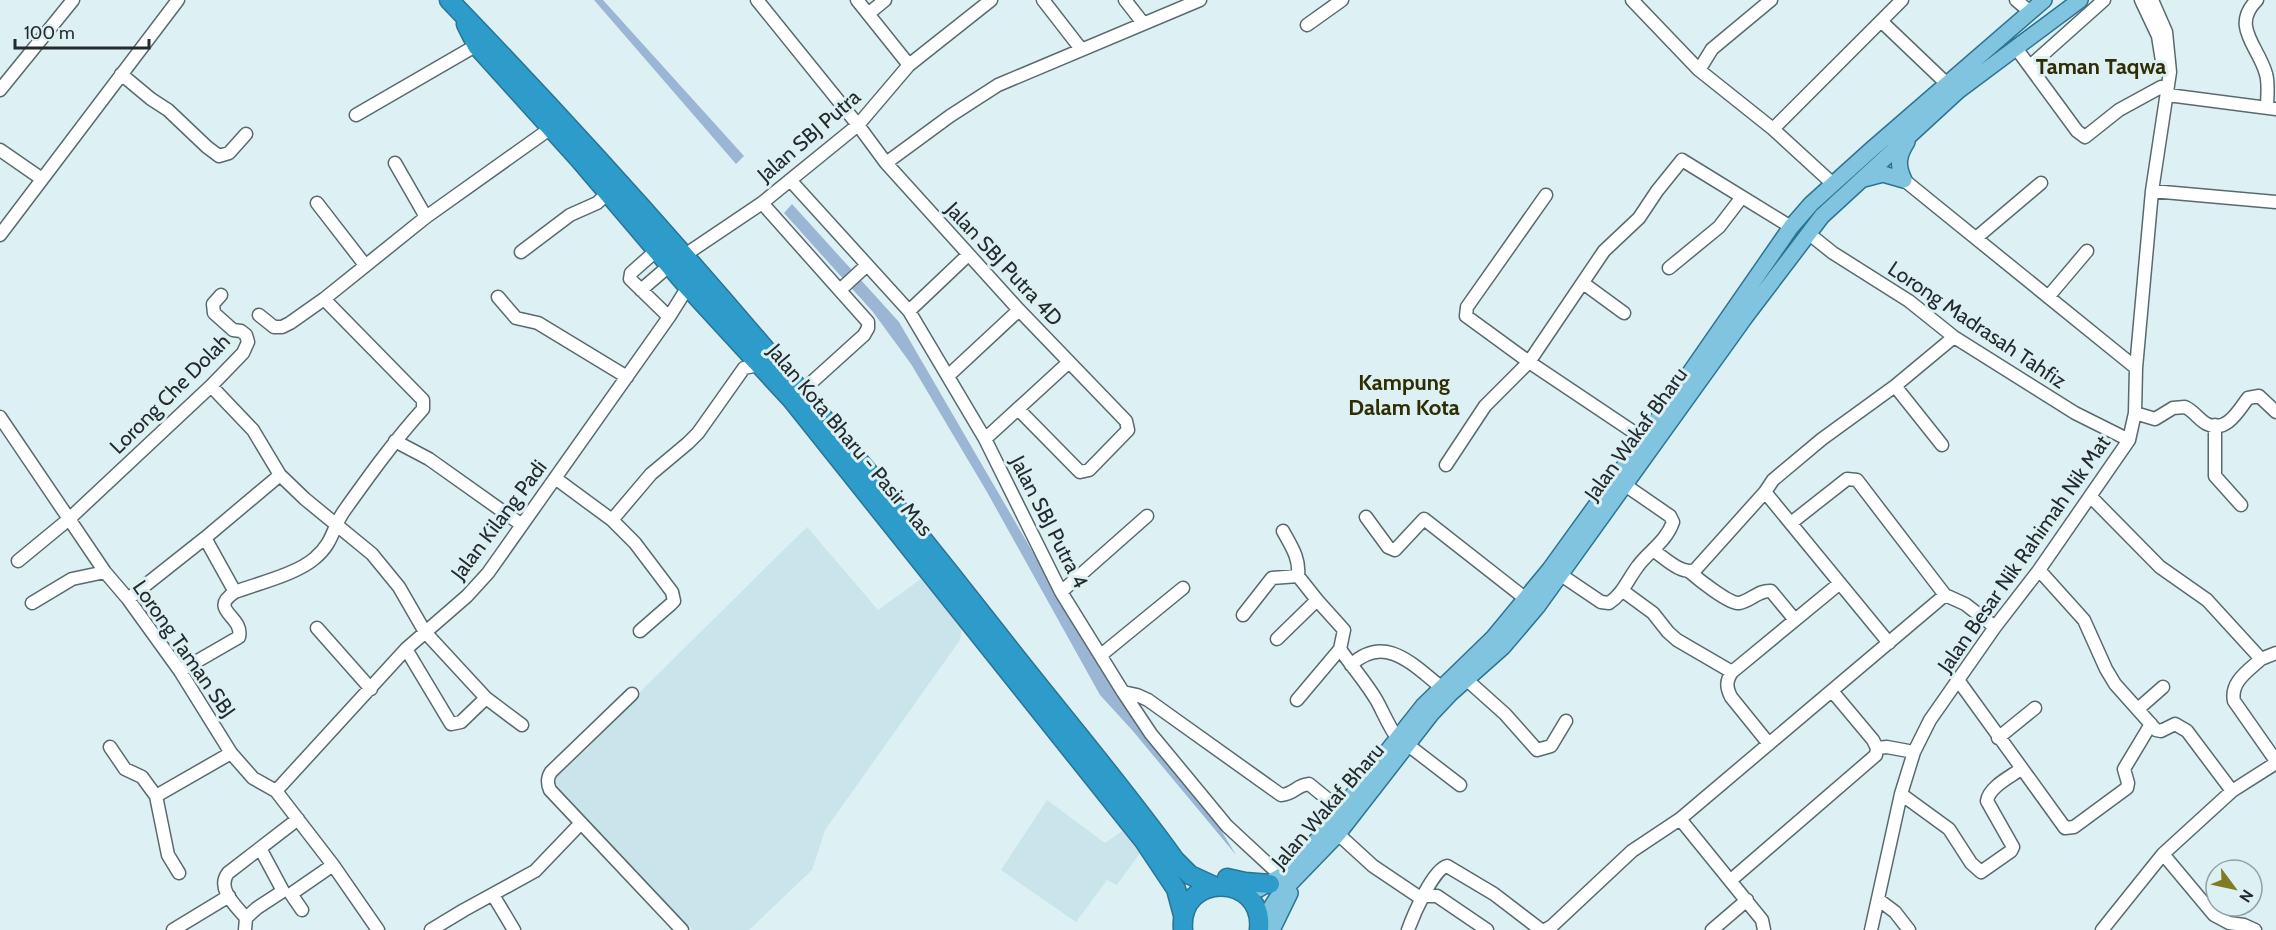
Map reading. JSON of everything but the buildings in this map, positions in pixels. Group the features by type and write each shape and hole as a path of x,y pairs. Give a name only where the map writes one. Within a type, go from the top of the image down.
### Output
{"highway":[{"name":"Jalan Kota Bharu - Pasir Mas","path":"455,6 477,45 657,250 677,261"},
{"name":"Jalan Kota Bharu - Pasir Mas","path":"455,6 487,38 693,280 802,391 936,554 1184,869 1199,880 1214,886 1232,887 1241,891"},
{"name":"Jalan Kota Bharu - Pasir Mas","path":"693,280 751,366 792,400 1144,841 1176,890 1182,926"},
{"path":"1167,848 1208,872 1245,882 1275,880"},
{"path":"1182,926 1194,896 1214,886"},
{"path":"1241,891 1255,906 1263,929"}],"main road":[{"name":"Jalan Wakaf Bharu","path":"1263,929 1279,895 1338,834 1403,742 1423,706 1493,638 1550,569 1644,439 1791,227 1833,184 1946,83 2044,0"},
{"name":"Jalan Wakaf Bharu","path":"1241,891 1253,891 1275,880 1300,859 1403,742 1503,647 1561,575 1822,216 1958,91 2080,0"},
{"path":"1904,180 1898,167 1899,159 1916,128"},
{"path":"1860,180 1883,174 1904,180"}],"street":[{"path":"0,90 73,0"},
{"path":"0,236 178,0"},
{"name":"Jalan SBJ Putra 4D","path":"757,0 886,163 968,255 1128,425 1126,434 1089,470 1080,472 1075,470 1018,409"},
{"path":"857,0 909,65"},
{"path":"868,14 885,0"},
{"name":"Jalan SBJ Putra","path":"642,290 677,261 762,203 858,125 909,65 991,0"},
{"path":"1043,0 1081,50"},
{"path":"1125,0 1143,23"},
{"path":"886,163 976,97 998,85 1200,0"},
{"path":"1307,25 1342,0"},
{"path":"1632,0 1699,70 1773,129 1833,184"},
{"path":"1699,70 1712,49 1771,0"},
{"path":"1773,129 1902,0"},
{"path":"2016,0 2029,11"},
{"path":"2047,25 2067,0"},
{"path":"2030,66 2104,0"},
{"name":"Jalan Besar Nik Rahimah Nik Mat","path":"1871,930 1901,794 1914,752 1930,720 1995,627 2039,570 2129,440 2135,413 2136,368 2152,191 2163,116 2164,91 2162,55 2158,36 2141,0"},
{"name":"Jalan Besar Nik Rahimah Nik Mat","path":"2152,0 2166,32 2170,72 2164,91"},
{"path":"2016,48 2076,131 2085,137 2119,110 2164,91 2271,108 2266,73 2253,46 2245,21 2249,10 2258,0"},
{"path":"1881,21 1946,83"},
{"path":"356,115 477,45"},
{"path":"121,74 168,110 219,156 229,153 246,134"},
{"path":"259,315 274,327 282,327 324,299 426,217 551,128"},
{"path":"0,150 42,179"},
{"path":"1446,465 1485,406 1529,362 1604,251 1639,218 1656,191 1682,160 1791,227"},
{"path":"394,163 426,217"},
{"name":"Jalan SBJ Putra 4","path":"790,180 866,267 909,311 985,440 1061,591 1123,692 1151,734 1275,880"},
{"path":"1904,180 2136,368"},
{"path":"1976,238 2041,183"},
{"path":"2152,191 2276,202"},
{"path":"520,252 570,215 597,203 608,193"},
{"path":"1546,195 1465,312 1466,316 1529,362 1644,439"},
{"path":"1669,268 1719,227 1742,197"},
{"path":"317,203 365,265"},
{"path":"762,203 842,289 868,322 864,335 802,391"},
{"name":"Lorong Madrasah Tahfiz","path":"1808,233 1833,253 1909,302 1954,337 2074,413 2129,440"},
{"path":"657,250 632,273 630,279 669,317"},
{"path":"2048,297 2087,251"},
{"path":"909,311 968,255"},
{"path":"842,289 866,267"},
{"name":"Jalan Kilang Padi","path":"276,791 406,649 467,596 488,573 693,280"},
{"path":"1583,283 1624,313"},
{"name":"Lorong Che Dolah","path":"18,561 69,519 243,353 248,342 244,333 234,331 215,315 213,304 221,295"},
{"path":"498,297 516,318 538,323 627,377"},
{"path":"180,671 239,637 239,627 224,604 226,598 235,592 304,566 327,546 342,514 424,405 423,400 324,299"},
{"path":"948,376 1019,310"},
{"path":"1690,572 1765,492 1773,480 1822,439 1895,386 1954,337"},
{"path":"985,440 1069,362"},
{"path":"612,519 651,474 698,433 751,366"},
{"path":"211,386 253,430 280,475 372,554 387,570 425,632 486,698 522,725"},
{"path":"1895,386 1942,445"},
{"path":"2135,413 2155,419 2172,408 2185,407 2208,424 2215,425 2231,421 2251,396 2263,398 2276,412"},
{"name":"Lorong Taman SBJ","path":"0,417 105,572 128,599 180,671 231,753 253,778 276,791"},
{"path":"2215,425 2215,476 2241,505"},
{"path":"395,441 429,459 522,525"},
{"path":"128,599 280,475"},
{"path":"555,478 612,519 650,561 674,596 671,604 640,631"},
{"path":"1791,523 1847,479 1857,480 1945,595 1965,604 1995,627"},
{"path":"1561,575 1605,604 1613,601 1623,591 1639,564 1654,551 1670,528 1672,519 1625,485"},
{"path":"1765,492 1889,643"},
{"path":"2090,496 2160,567 2207,600 2261,659"},
{"path":"1061,591 1147,516"},
{"path":"1366,518 1388,547 1395,550 1425,519 1526,599"},
{"path":"1283,531 1297,556 1300,565 1299,576 1344,630 1340,649 1296,700"},
{"path":"205,538 235,592"},
{"path":"1654,551 1677,567 1690,572 1732,602 1740,603 1764,591 1771,591 1795,620"},
{"path":"2039,570 2084,620 2115,684 2156,730 2161,731 2175,724 2182,727 2232,791"},
{"path":"32,603 72,579 105,572"},
{"path":"1243,615 1272,578 1299,576"},
{"path":"1769,744 1731,697 1727,689 1727,680 1732,672 1840,583"},
{"path":"1101,655 1183,588"},
{"path":"1623,591 1653,613 1677,640 1732,672"},
{"path":"1408,930 1423,898 1442,867 1452,867 1543,930 1552,926 1632,851 1680,819 1945,595"},
{"path":"1277,639 1317,600"},
{"path":"317,628 371,689"},
{"path":"406,649 451,724 461,722 486,698"},
{"path":"1340,649 1365,682 1387,724 1403,742 1460,785"},
{"path":"1351,665 1370,652 1394,652 1441,687"},
{"path":"2102,930 2163,854 2232,791 2276,762 2234,700 2232,692 2234,686 2261,659 2276,653"},
{"path":"1467,680 1505,714 1537,750 1551,746 1566,721"},
{"path":"1958,680 2061,825 2070,829 2127,788 2124,769 2151,724"},
{"path":"2138,709 2163,687"},
{"path":"1731,880 1876,755 1877,748 1832,691"},
{"path":"1123,692 1148,700 1281,795 1290,794 1303,785 1310,784 1342,810"},
{"path":"632,694 547,777 550,790 682,930"},
{"path":"1998,738 2035,708"},
{"path":"110,747 125,769 142,777 156,796 168,855 179,873"},
{"path":"1877,748 1887,747 1914,752"},
{"path":"156,796 231,753"},
{"path":"1901,794 1949,829 1971,863 1981,872 2011,851 2013,847 1986,801 1987,798 1991,792 2021,769"},
{"path":"276,791 333,864 378,930"},
{"path":"261,850 283,891 257,908 245,924 223,885 224,878 298,819"},
{"path":"1680,819 1747,900 1762,920 1764,930"},
{"path":"431,930 535,871 581,823"},
{"path":"1338,834 1373,866 1423,898 1437,897 1488,930"},
{"path":"2163,854 2214,915 2229,923 2244,925 2255,930"},
{"path":"302,910 291,894 333,864"},
{"path":"493,895 514,930"},
{"path":"173,930 229,896"},
{"path":"1712,930 1747,900"},
{"path":"1879,900 1895,912 1909,930"}],"shaded area":[{"path":"807,527 878,610 921,579 962,626 960,640 825,830 812,870 749,930 693,930 547,784"},
{"path":"1047,800 1105,843 1122,831 1140,853 1117,885 1107,880 1076,922 1001,870"}],"water":[{"path":"594,0 603,0 744,156 736,164"},
{"path":"792,204 899,322 1110,685 1216,822 1236,855 1100,695 987,492 911,364 873,312 784,213"}],"district":[{"name":"Taman Taqwa","path":"2101,66"},
{"name":"Kampung Dalam Kota","path":"1404,394"}]}
